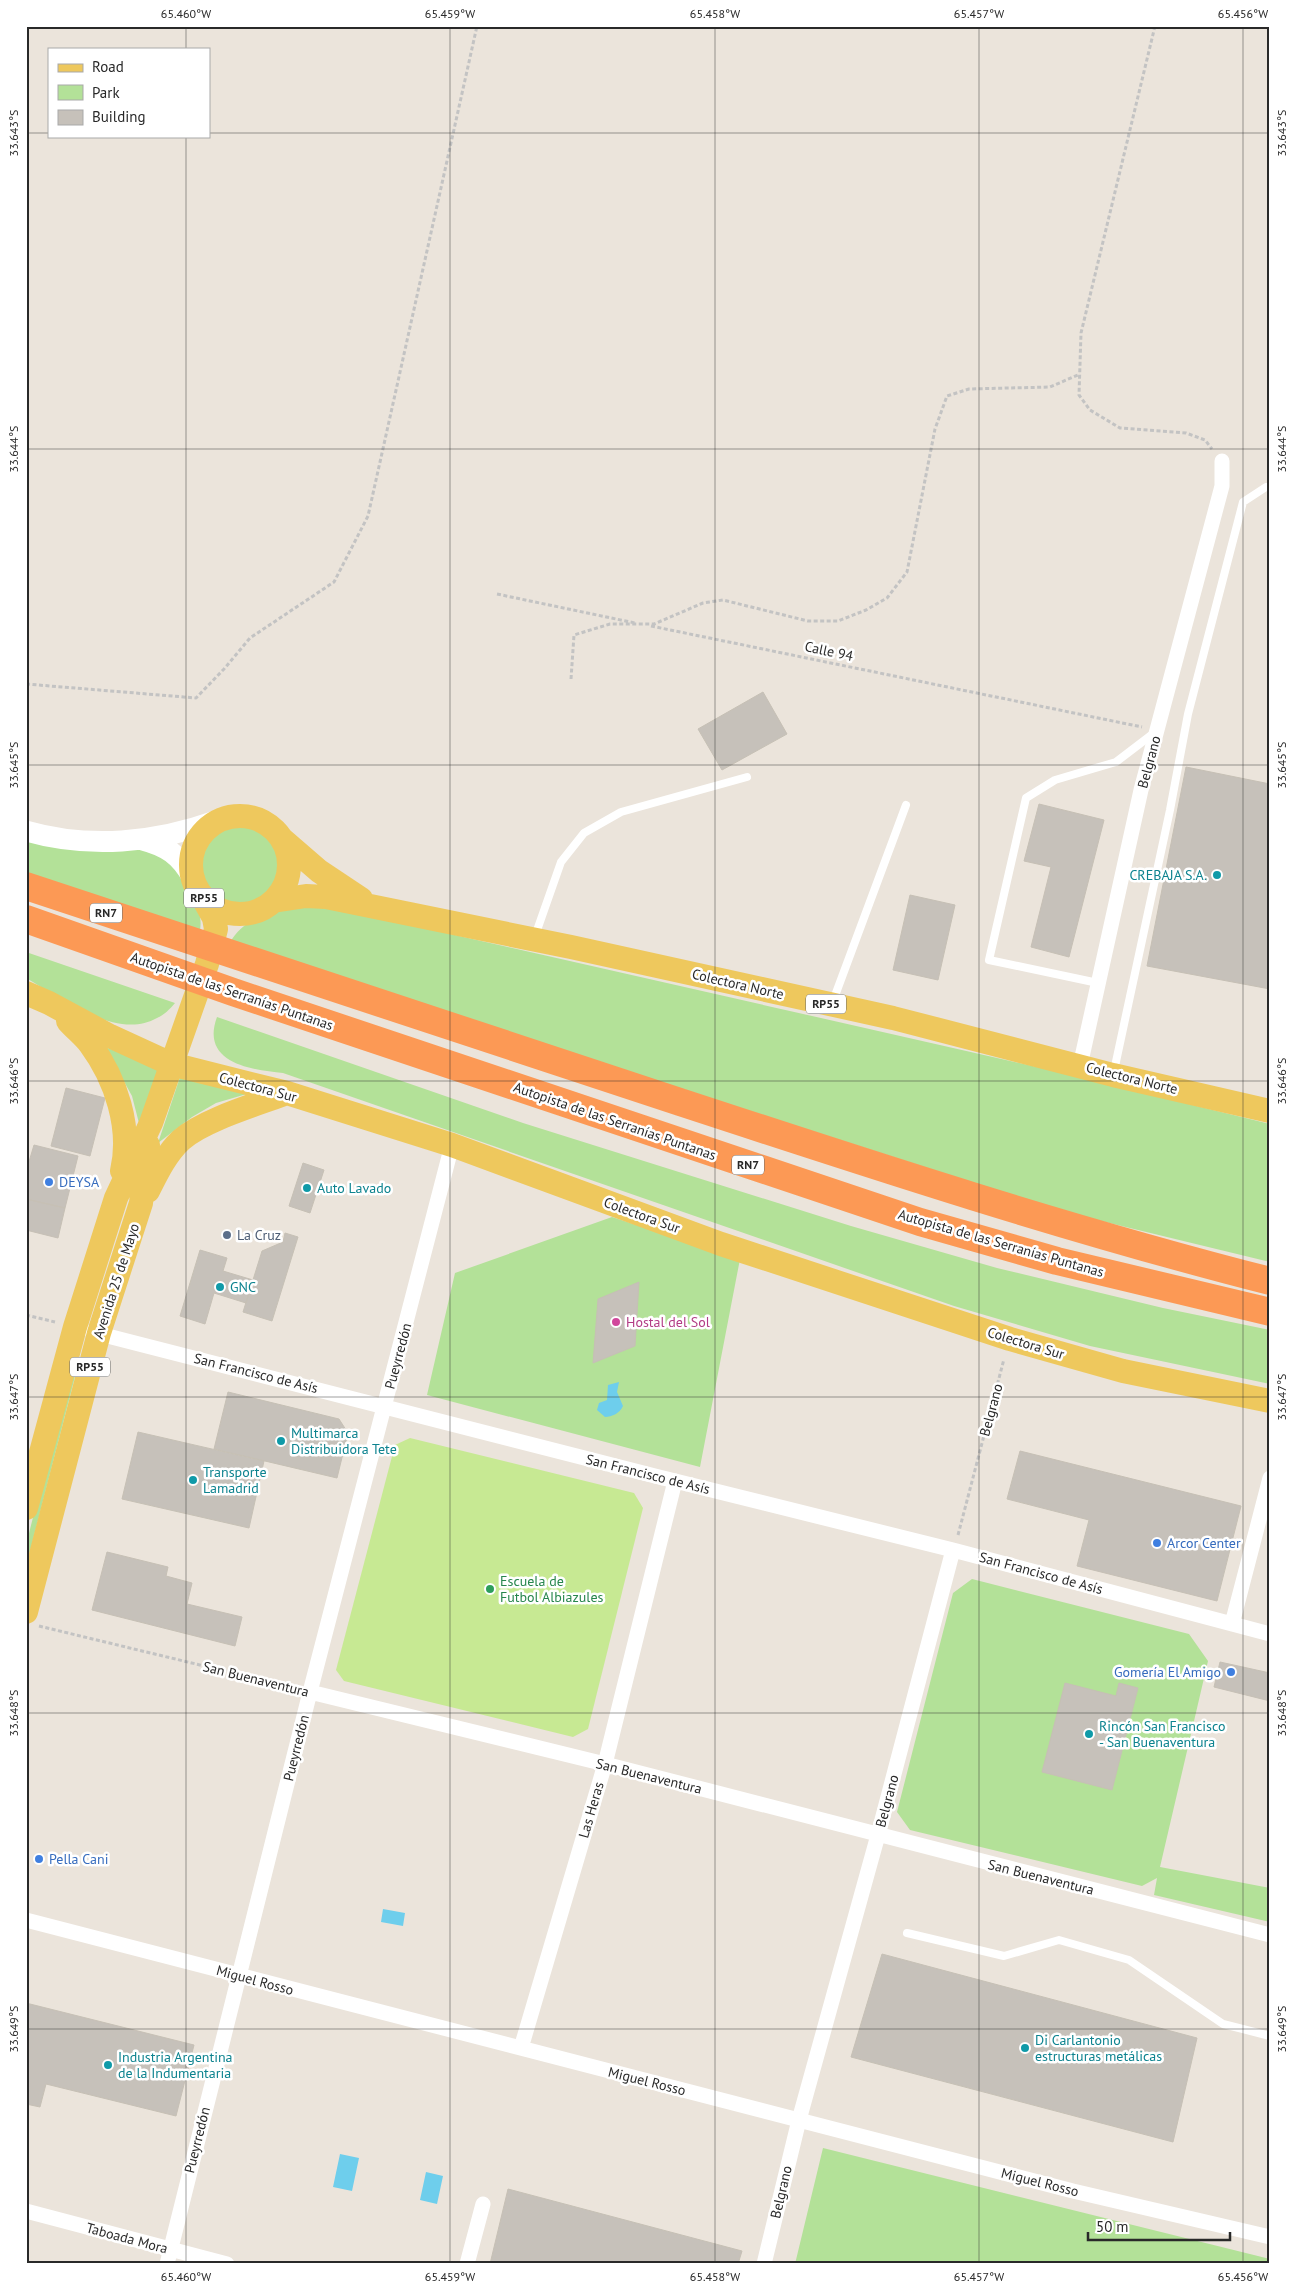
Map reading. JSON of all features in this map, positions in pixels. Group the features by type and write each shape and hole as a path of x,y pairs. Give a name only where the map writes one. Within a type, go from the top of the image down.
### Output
{"highway":[{"name":"RN7","path":"26,886 240,959 962,1194 1101,1236 1270,1280"},
{"name":"Autopista de las Serranías Puntanas","path":"26,919 233,992 920,1222 1057,1261 1270,1312"}],"main road":[{"name":"RP55","path":"247,815 263,820 282,838 286,844 290,861 288,878 281,893 264,907 237,914 221,911 208,902 196,885 190,860 194,844 203,831 216,821 231,816 247,815"},
{"name":"Colectora Norte","path":"282,838 319,871 346,891 380,910"},
{"name":"Avenida 25 de Mayo","path":"26,1508 75,1328 116,1198 151,1123 207,964 216,929 214,918 196,885"},
{"name":"Colectora Norte","path":"264,907 306,896 326,897 380,910 571,947 894,1018 1113,1075 1270,1111"},
{"name":"Avenida 25 de Mayo","path":"207,964 226,931 235,922 264,907"},
{"name":"Colectora Sur","path":"26,993 49,1002 110,1036 171,1064 286,1093 452,1145 721,1244 1010,1339 1123,1371 1270,1400"},
{"path":"49,1002 89,1042 105,1068 118,1098 126,1153 116,1198"},
{"path":"141,1203 163,1161 182,1139 219,1118 286,1093"},
{"name":"Avenida 25 de Mayo","path":"31,1618 99,1333 141,1203 151,1123"}],"street":[{"name":"Belgrano","path":"1080,1066 1141,790 1222,486 1222,461"},
{"path":"26,831 46,837 95,843 140,840 182,834 216,821"},
{"path":"140,840 164,846 188,869 196,885"},
{"name":"Pueyrredón","path":"168,2256 310,1692 452,1145"},
{"name":"San Francisco de Asís","path":"75,1328 954,1550 1270,1634"},
{"path":"1232,1624 1270,1478"},
{"name":"Las Heras","path":"521,2048 605,1764 675,1481"},
{"name":"Belgrano","path":"764,2264 799,2120 954,1550"},
{"name":"San Buenaventura","path":"310,1692 605,1764 1270,1936"},
{"name":"Miguel Rosso","path":"26,1920 1073,2191 1270,2237"},
{"path":"467,2264 483,2204"},
{"name":"Taboada Mora","path":"26,2212 168,2256 227,2264"}],"lane":[{"path":"1113,1075 1170,810 1187,720 1243,502 1266,487 1270,488"},
{"path":"1098,983 989,960 1026,798 1055,780 1116,762 1157,730"},
{"path":"533,941 561,862 584,834 621,812 747,777"},
{"path":"832,1005 906,805"},
{"path":"907,1933 1004,1956 1060,1940 1129,1960 1223,2024 1270,2036"}],"path":[{"path":"26,684 196,698 250,638 334,582 368,516 477,26"},
{"path":"1155,26 1081,333 1079,395 1090,410 1120,428 1186,433 1205,440 1222,461"},
{"path":"571,679 574,635 610,624 654,624 703,603 723,600 808,621 838,621 866,610 887,598 907,572 935,428 947,396 968,389 1050,387 1080,374"},
{"name":"Calle 94","path":"497,594 1157,730"},
{"path":"26,1315 75,1328"},
{"name":"Belgrano","path":"954,1550 1010,1339"},
{"name":"San Buenaventura","path":"31,1618 310,1692"}],"green space":[{"path":"241,823 256,826 269,835 278,848 281,863 278,878 269,891 256,900 241,903 226,900 213,891 204,878 201,863 204,848 213,835 226,826"},
{"path":"26,837 98,841 135,847 166,858 182,874 197,905 200,914 199,935 26,876"},
{"path":"297,904 362,914 1046,1069 1270,1124 1270,1262 1068,1213 229,944 235,935 249,922 267,913"},
{"path":"26,952 175,1003 162,1015 141,1024 107,1021 72,1006 26,978"},
{"path":"217,1017 523,1123 851,1226 997,1268 1163,1308 1270,1330 1270,1384 1090,1346 954,1306 283,1073 244,1066 222,1054 216,1045 214,1032"},
{"path":"105,1047 156,1066 160,1071 141,1131 132,1096"},
{"path":"181,1074 257,1091 216,1103 192,1117 158,1143"},
{"path":"612,1217 740,1259 700,1467 427,1395 455,1273"},
{"path":"73,1360 79,1361 26,1567 26,1545"},
{"name":"Escuela de Futbol Albiazules","path":"410,1438 634,1493 643,1508 588,1729 573,1737 344,1681 336,1670 395,1445"},
{"name":"Rincón San Francisco - San Buenaventura","path":"972,1579 1189,1634 1208,1661 1160,1867 1270,1888 1270,1922 1154,1895 1157,1878 1142,1886 910,1830 897,1812 953,1593"},
{"path":"823,2148 1270,2259 1270,2264 795,2264"}],"water":[{"path":"619,1382 617,1392 623,1406 616,1414 605,1417 597,1410 599,1403 607,1400 608,1385"},
{"path":"383,1909 405,1913 403,1926 381,1922"},
{"path":"340,2154 359,2158 352,2191 333,2187"},
{"path":"426,2172 443,2176 437,2204 420,2200"}],"building":[{"path":"763,692 787,734 722,770 698,729"},
{"name":"CREBAJA S.A.","path":"1186,767 1270,784 1270,989 1147,966"},
{"path":"1039,804 1104,820 1069,957 1031,947 1051,867 1024,861"},
{"path":"910,895 955,905 938,980 893,970"},
{"path":"66,1088 105,1098 90,1156 51,1146"},
{"name":"DEYSA","path":"34,1145 78,1156 65,1208 26,1199 26,1164 28,1165"},
{"name":"Auto Lavado","path":"303,1163 324,1170 310,1213 289,1206"},
{"path":"26,1199 65,1208 58,1238 26,1230"},
{"path":"285,1233 298,1237 272,1321 243,1312 262,1251 283,1242"},
{"name":"GNC","path":"200,1250 227,1258 223,1271 253,1280 246,1303 214,1293 205,1324 180,1316"},
{"name":"Hostal del Sol","path":"639,1282 635,1346 593,1363 598,1299"},
{"name":"Multimarca Distribuidora Tete","path":"228,1392 339,1419 348,1433 337,1478 214,1449"},
{"name":"Transporte Lamadrid","path":"138,1432 264,1461 249,1528 122,1499"},
{"name":"Arcor Center","path":"1020,1451 1241,1506 1217,1601 1077,1566 1089,1520 1007,1499"},
{"path":"107,1552 168,1567 166,1576 192,1583 187,1604 242,1617 235,1646 92,1610"},
{"path":"1220,1662 1270,1673 1270,1701 1214,1687"},
{"name":"Rincón San Francisco - San Buenaventura","path":"1065,1683 1116,1696 1119,1683 1138,1688 1112,1790 1042,1772"},
{"name":"Di Carlantonio estructuras metálicas","path":"882,1954 1197,2038 1173,2142 851,2057"},
{"name":"Industria Argentina de la Indumentaria","path":"26,2003 194,2045 176,2116 46,2084 40,2107 26,2104"},
{"path":"508,2189 742,2251 738,2264 490,2264"}],"place":[{"name":"CREBAJA S.A.","path":"1217,875"},
{"name":"DEYSA","path":"49,1182"},
{"name":"Auto Lavado","path":"307,1188"},
{"name":"La Cruz","path":"227,1235"},
{"name":"GNC","path":"220,1287"},
{"name":"Hostal del Sol","path":"616,1322"},
{"name":"Multimarca Distribuidora Tete","path":"281,1441"},
{"name":"Transporte Lamadrid","path":"193,1480"},
{"name":"Arcor Center","path":"1157,1543"},
{"name":"Escuela de Futbol Albiazules","path":"490,1589"},
{"name":"Gomería El Amigo","path":"1231,1672"},
{"name":"Rincón San Francisco - San Buenaventura","path":"1089,1734"},
{"name":"Pella Cani","path":"39,1859"},
{"name":"Di Carlantonio estructuras metálicas","path":"1025,2048"},
{"name":"Industria Argentina de la Indumentaria","path":"108,2065"}]}
